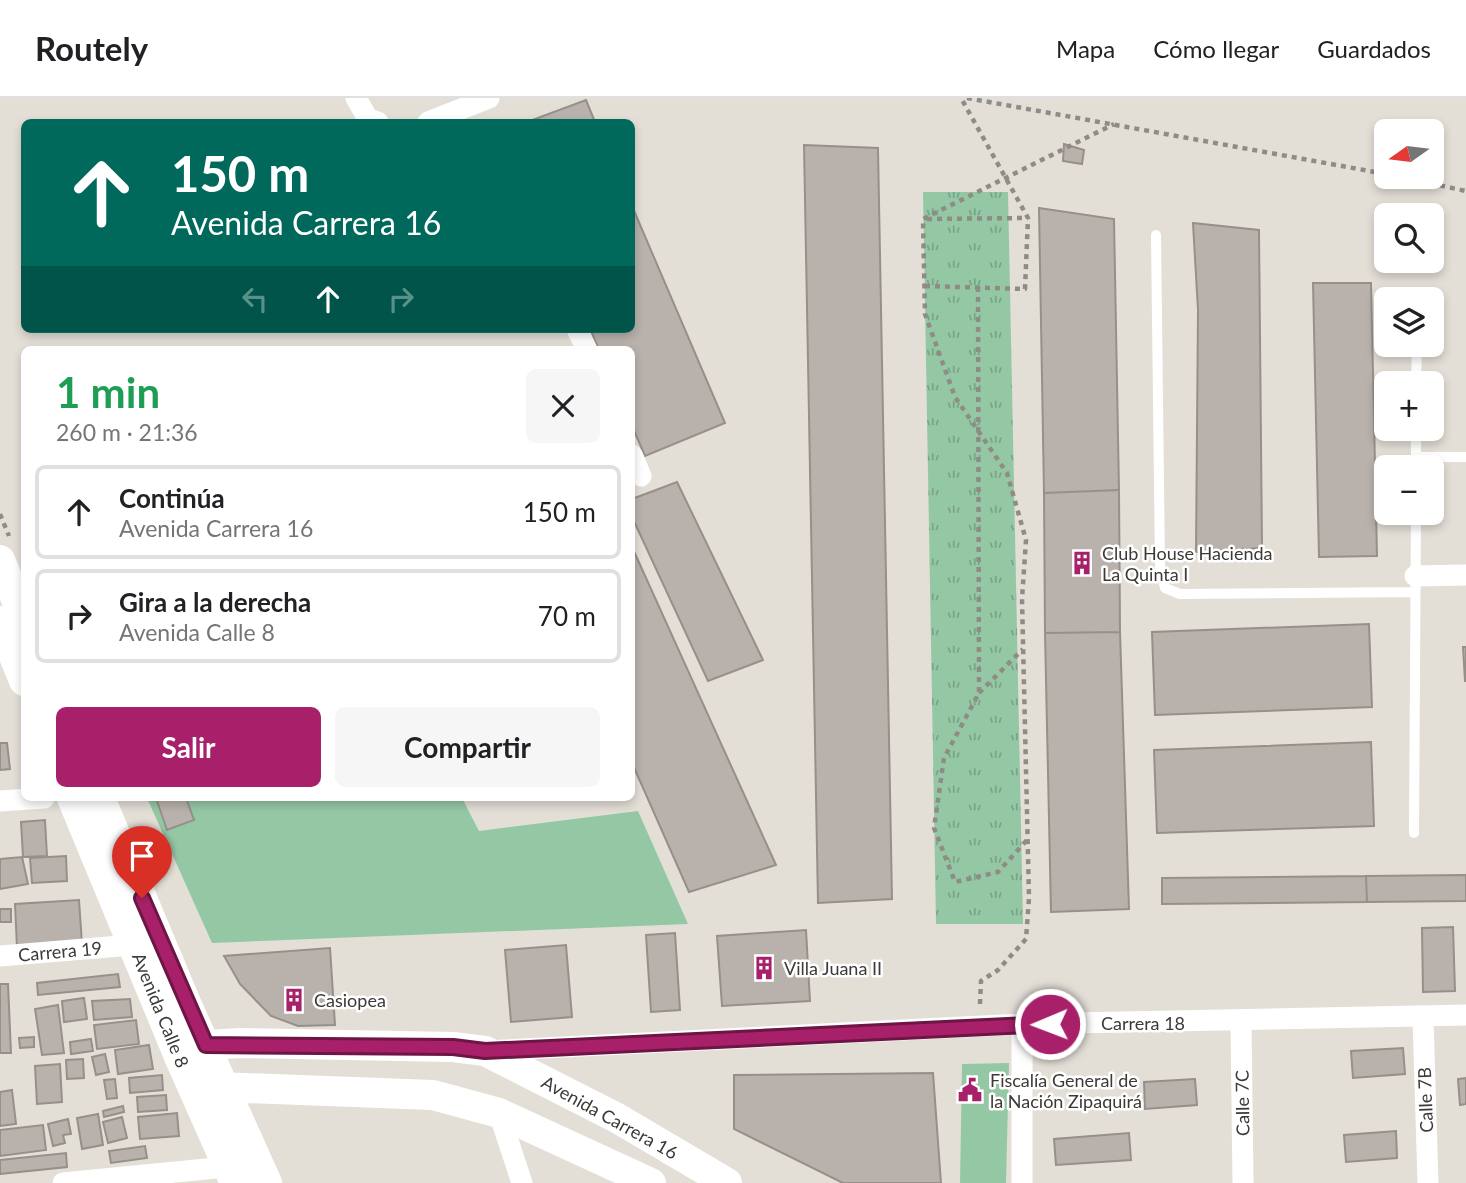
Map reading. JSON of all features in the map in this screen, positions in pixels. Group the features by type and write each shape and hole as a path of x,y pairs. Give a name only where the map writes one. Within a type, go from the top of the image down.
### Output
{"main road":[{"path":"0,561 21,612"},
{"path":"0,621 21,674"},
{"name":"Avenida Calle 8","path":"74,801 148,944 206,1045 267,1183"},
{"name":"Avenida Calle 8","path":"101,801 148,944 175,1047 231,1175"},
{"name":"Avenida Carrera 16","path":"175,1047 240,1043 453,1047 485,1051 617,1118 727,1183"},
{"path":"192,1086 433,1095 499,1113 651,1183"}],"street":[{"path":"356,98 368,119"},
{"path":"440,119 486,108"},
{"path":"635,462 641,476"},
{"path":"1415,584 1466,575"},
{"path":"0,801 21,800"},
{"name":"Carrera 19","path":"0,956 148,944"},
{"name":"Carrera 18","path":"485,1051 1022,1024 1466,1016"},
{"name":"Calle 7B","path":"1423,1017 1427,1183"},
{"name":"Calle 7C","path":"1241,1022 1243,1183"},
{"path":"1022,1024 1022,1183"},
{"path":"499,1113 522,1183"},
{"path":"63,1183 231,1175"}],"lane":[{"path":"1156,235 1160,567 1164,588 1180,594 1415,584"},
{"path":"1444,459 1466,457"},
{"path":"1414,833 1416,525"}],"path":[{"path":"925,286 1025,289 1028,218 961,98"},
{"path":"967,98 1374,172"},
{"path":"923,219 1114,124"},
{"path":"1444,186 1466,191"},
{"path":"923,219 1028,218"},
{"path":"923,219 925,314 955,397 1007,473 1027,540 1022,599 1027,839 1026,939 998,970 981,981 979,1026"},
{"path":"978,287 979,693"},
{"path":"1023,649 979,693 944,758 934,828 955,882 998,872 1027,839"}],"green space":[{"path":"923,192 1008,192 1023,924 936,924"},
{"path":"148,801 464,801 479,831 638,811 688,924 212,943"},
{"path":"1009,1063 1006,1183 960,1183 962,1064"}],"building":[{"path":"586,100 594,119 535,119"},
{"path":"1064,144 1084,150 1082,164 1063,161"},
{"path":"804,145 878,148 892,899 818,903"},
{"path":"1039,208 1114,219 1119,490 1044,493"},
{"path":"635,213 725,423 645,456 635,433 635,346 597,346 592,333 635,333"},
{"path":"1193,223 1259,230 1262,548 1196,552 1198,310"},
{"path":"1313,283 1371,283 1374,525 1376,525 1377,556 1319,557"},
{"path":"677,482 763,660 708,681 635,523 635,498"},
{"name":"Club House Hacienda La Quinta I","path":"1119,490 1120,632 1045,633 1044,493"},
{"path":"635,554 776,865 689,892 635,770"},
{"path":"1369,624 1372,707 1155,715 1152,632"},
{"path":"1120,632 1129,909 1051,912 1045,633"},
{"path":"1463,647 1466,647 1466,681 1465,681"},
{"path":"1371,742 1374,826 1157,833 1154,750"},
{"path":"0,743 7,743 10,769 0,770"},
{"path":"157,801 187,801 194,820 167,830"},
{"path":"45,820 47,856 23,857 21,822"},
{"path":"66,856 67,881 32,883 30,858"},
{"path":"22,857 28,884 0,889 0,859"},
{"path":"147,860 157,879 150,883 140,864"},
{"path":"1466,875 1466,901 1367,902 1366,876"},
{"path":"1366,876 1367,902 1162,904 1162,878"},
{"path":"79,900 82,944 17,948 15,904"},
{"path":"0,909 11,909 11,922 0,922"},
{"path":"1453,927 1455,991 1423,992 1422,928"},
{"name":"Villa Juana II","path":"806,930 810,1001 722,1006 717,936"},
{"path":"675,933 680,1010 651,1012 646,935"},
{"path":"566,945 572,1017 511,1022 505,950"},
{"name":"Casiopea","path":"330,948 335,1025 298,1026 271,1016 240,984 224,956"},
{"path":"118,974 120,987 38,995 37,983"},
{"path":"0,984 8,984 11,1053 0,1053"},
{"path":"84,998 87,1019 64,1022 62,1001"},
{"path":"130,999 132,1017 94,1020 92,1001"},
{"path":"58,1005 64,1053 42,1055 35,1009"},
{"path":"136,1020 139,1044 97,1049 94,1025"},
{"path":"34,1037 34,1047 20,1048 19,1038"},
{"path":"91,1039 93,1051 71,1054 70,1042"},
{"path":"149,1045 153,1069 118,1074 115,1050"},
{"path":"1403,1048 1405,1074 1353,1078 1351,1051"},
{"path":"105,1054 109,1072 96,1075 92,1057"},
{"path":"83,1059 84,1078 67,1079 66,1060"},
{"path":"60,1064 62,1102 37,1104 35,1066"},
{"path":"933,1073 941,1183 843,1183 734,1129 734,1075"},
{"path":"162,1075 163,1090 130,1093 129,1078"},
{"path":"1466,1078 1466,1104 1460,1105 1458,1079"},
{"path":"115,1079 117,1098 107,1099 104,1080"},
{"path":"1195,1079 1197,1105 1145,1109 1144,1082"},
{"path":"12,1090 16,1124 0,1126 0,1092"},
{"path":"166,1095 167,1110 138,1112 137,1097"},
{"path":"123,1106 124,1112 104,1117 103,1111"},
{"path":"177,1113 179,1136 140,1139 138,1117"},
{"path":"98,1114 103,1145 82,1149 77,1118"},
{"path":"122,1117 127,1138 108,1143 103,1122"},
{"path":"68,1119 71,1134 63,1135 65,1143 53,1146 48,1124"},
{"path":"43,1125 46,1150 0,1156 0,1130"},
{"path":"1396,1131 1397,1158 1346,1162 1344,1135"},
{"path":"1129,1133 1131,1160 1056,1165 1054,1139"},
{"path":"145,1146 147,1158 111,1163 109,1151"},
{"path":"66,1153 67,1167 0,1174 0,1160"}],"place":[{"name":"Club House Hacienda La Quinta I","path":"1082,563"},
{"name":"Villa Juana II","path":"764,968"},
{"name":"Casiopea","path":"294,1000"},
{"name":"Fiscalía General de la Nación Zipaquirá","path":"970,1090"}],"route":[{"path":"142,898 206,1045 240,1043 453,1047 485,1051 1050,1024"}]}
